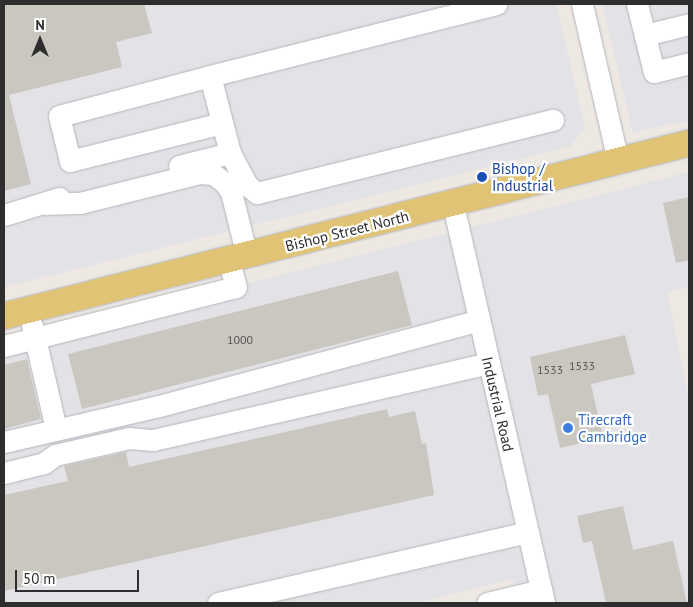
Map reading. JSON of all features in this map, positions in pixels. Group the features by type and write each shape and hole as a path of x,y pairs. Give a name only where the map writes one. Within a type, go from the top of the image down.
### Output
{"main road":[{"name":"Bishop Street North","path":"16,313 453,205 689,143"}],"street":[{"path":"222,123 70,161 59,116 496,4"},
{"path":"582,4 618,161"},
{"path":"637,4 654,72 689,63"},
{"path":"644,35 689,24"},
{"path":"210,76 230,153 247,185 257,193 553,120"},
{"path":"4,215 46,204 77,190 230,153"},
{"path":"4,346 236,287 238,258 231,192 224,182 213,174 199,173 80,203 46,204"},
{"name":"Industrial Road","path":"453,205 542,597"},
{"path":"16,313 35,338 56,429"},
{"path":"4,442 159,406 479,320"},
{"path":"4,473 44,464 64,453 128,438 153,440 489,363"},
{"path":"218,603 528,532"},
{"path":"487,603 542,597"}],"shaded area":[{"path":"4,4 556,4 585,127 571,146 4,287"},
{"path":"602,4 689,4 689,120 633,133"},
{"path":"689,172 689,287 667,292 689,399 689,603 519,603 513,579 416,603 4,603 4,345"}],"building":[{"path":"4,4 144,4 152,33 116,42 122,67 9,95 31,184 4,191"},
{"path":"689,197 689,260 676,263 663,203"},
{"path":"398,271 412,325 82,409 68,354"},
{"path":"625,335 635,374 591,384 603,438 560,448 548,394 538,396 530,357"},
{"path":"27,359 41,419 4,429 4,365"},
{"path":"387,409 389,417 415,411 422,444 426,443 434,495 4,591 4,495 68,481 64,466 126,452 129,467"},
{"path":"623,506 633,550 673,541 687,603 606,603 592,541 583,543 577,516"}],"place":[{"name":"Bishop / Industrial","path":"482,177"},
{"name":"Tirecraft Cambridge","path":"568,428"}]}
